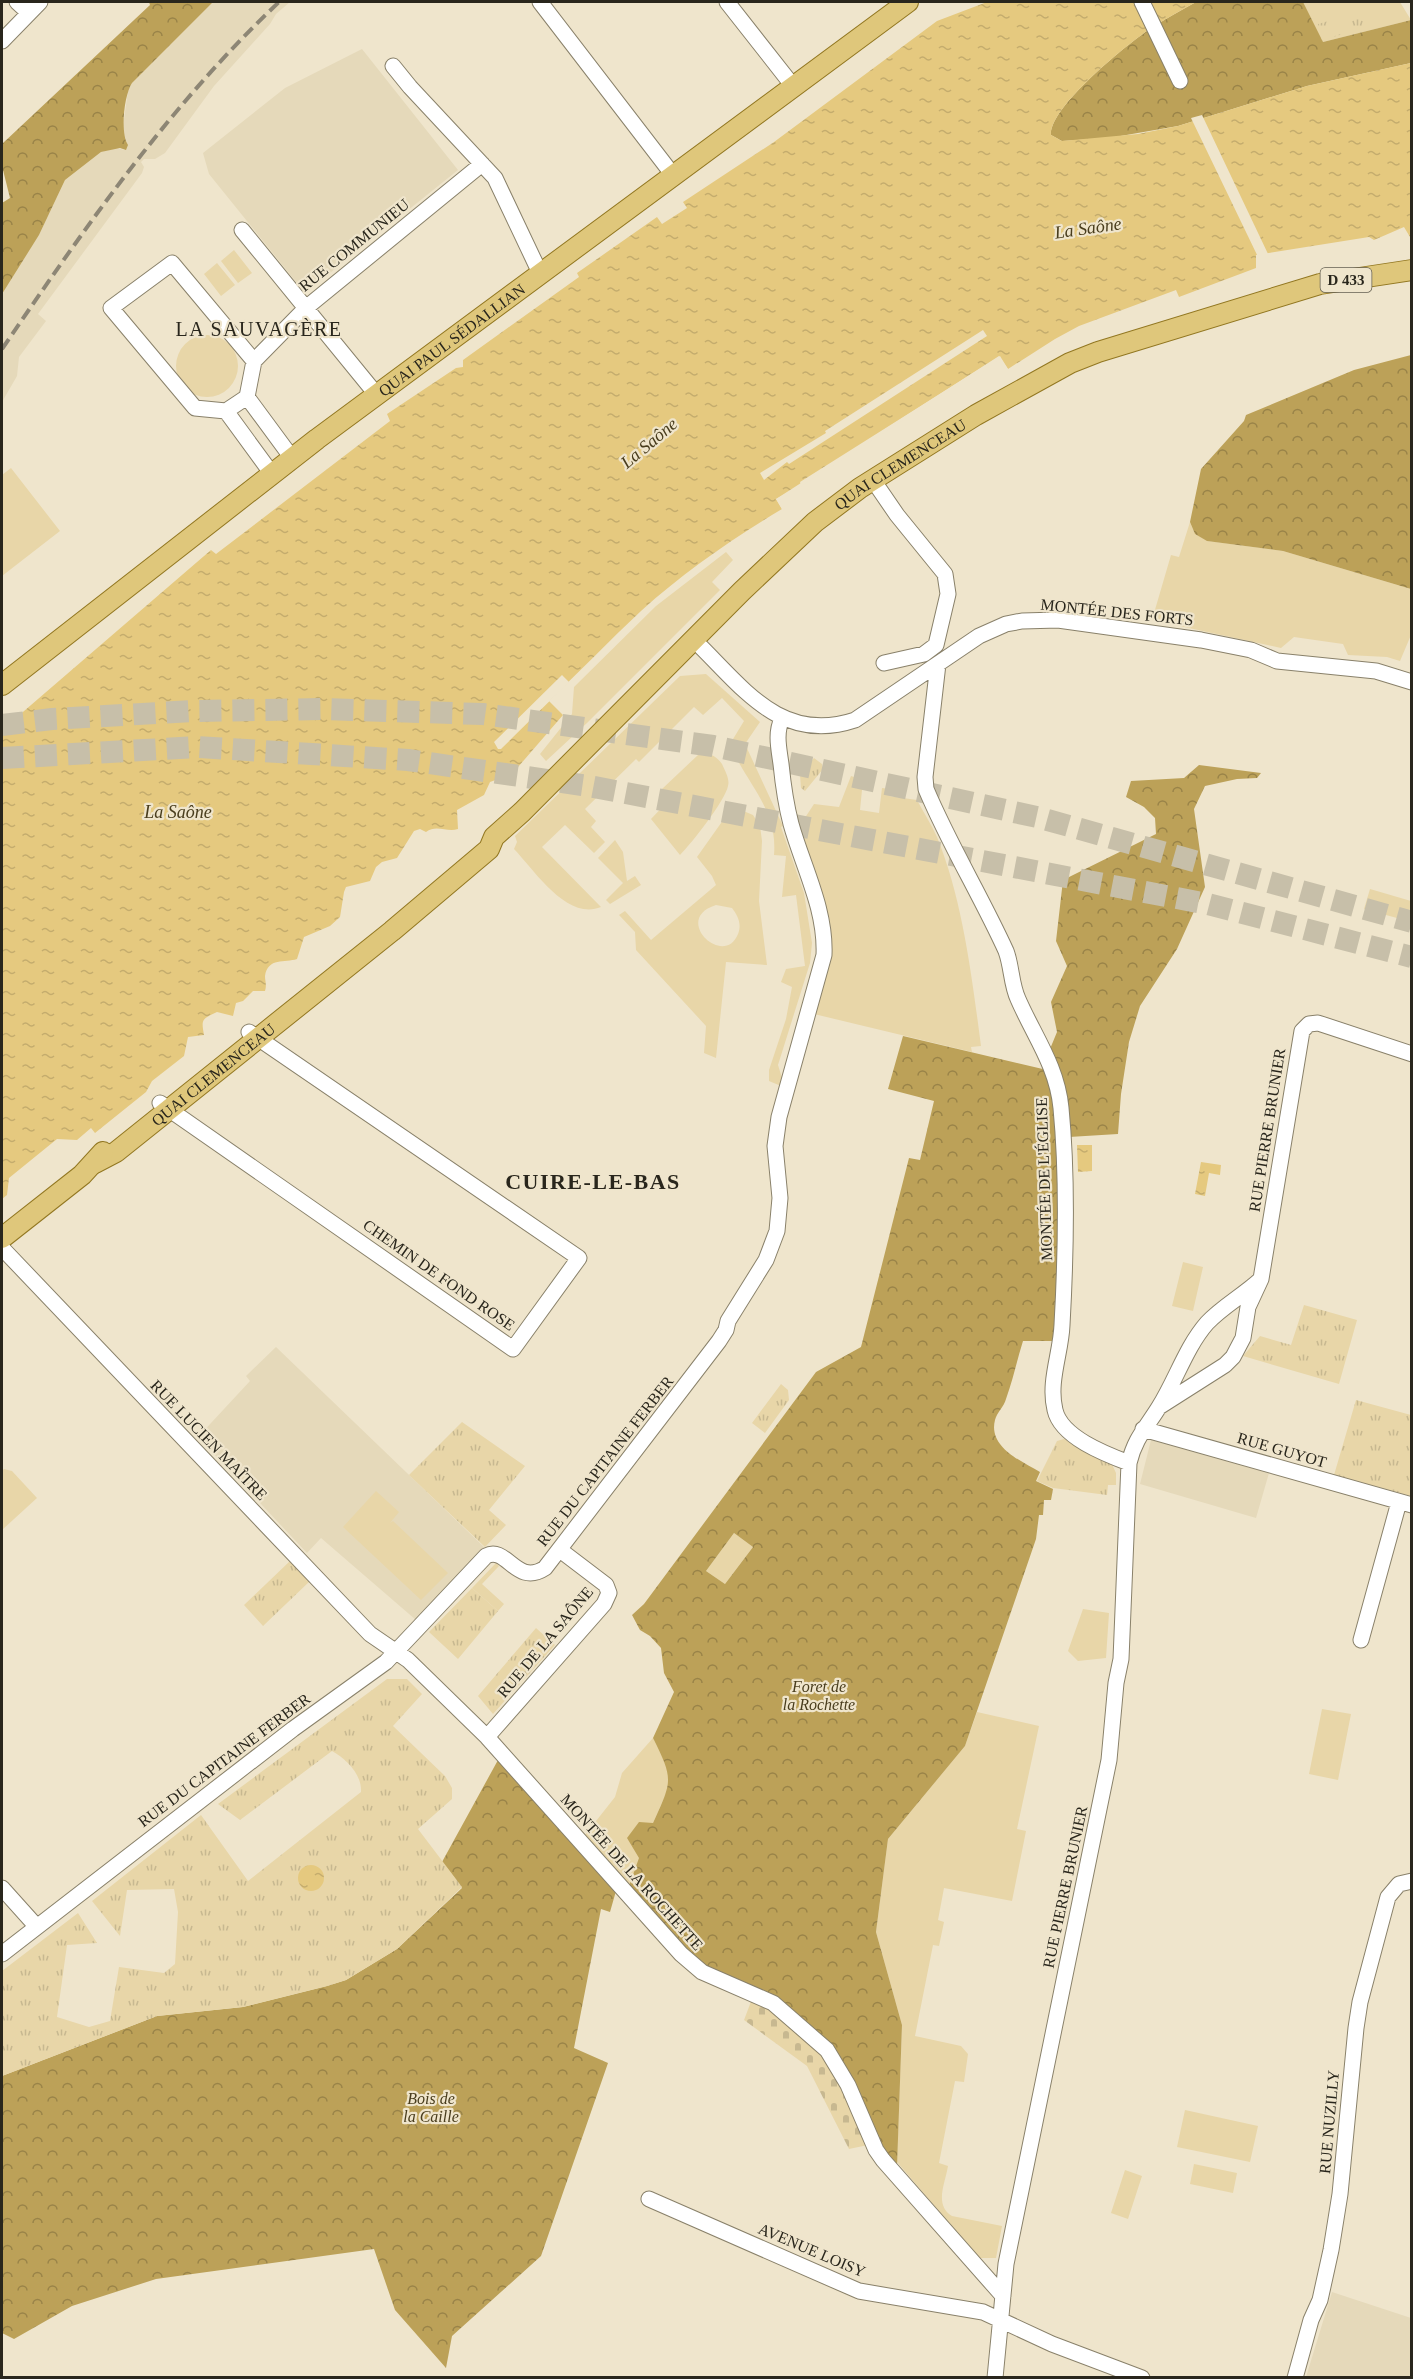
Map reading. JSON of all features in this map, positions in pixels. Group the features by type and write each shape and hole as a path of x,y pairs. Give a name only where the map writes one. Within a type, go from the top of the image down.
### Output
{"main road":[{"name":"QUAI PAUL SÉDALLIAN","path":"2,685 376,394 908,2"},
{"name":"QUAI CLEMENCEAU","path":"2,1238 95,1163 116,1152 165,1106 375,937 489,849 494,837 522,812 790,544 873,480 976,415 1070,363 1098,352 1320,284 1412,270"}],"street":[{"path":"17,2 29,13"},
{"path":"2,41 40,2"},
{"path":"540,2 672,175"},
{"path":"727,2 793,86"},
{"path":"1142,2 1180,81"},
{"path":"393,66 495,178 540,273"},
{"name":"RUE COMMUNIEU","path":"254,361 307,307 482,164"},
{"path":"242,230 376,394"},
{"path":"172,263 254,361 247,397 226,411 195,408 111,308 172,263"},
{"path":"247,397 292,458"},
{"path":"226,411 272,474"},
{"path":"873,480 897,515 945,574 948,585 936,645 924,654 884,663"},
{"name":"MONTÉE DES FORTS","path":"694,640 765,708 795,724 826,727 838,726 855,720 979,636 1006,624 1022,621 1058,620 1201,640 1251,650 1277,661 1376,670 1412,682"},
{"name":"MONTÉE DE L'ÉGLISE","path":"938,664 925,777 926,789 1006,952 1017,998 1052,1067 1059,1095 1066,1226 1062,1330 1053,1386 1054,1409 1058,1421 1066,1431 1129,1463"},
{"name":"RUE DU CAPITAINE FERBER","path":"2,1954 293,1729 386,1662 486,1556 496,1554 518,1571 538,1572 545,1568 726,1330 728,1321 766,1260 777,1231 780,1198 775,1146 779,1117 824,948 819,910 790,823 779,748 778,728 782,719"},
{"name":"RUE PIERRE BRUNIER","path":"1159,1407 1225,1365 1233,1357 1243,1338 1248,1307 1261,1275 1302,1031 1309,1024 1318,1023 1412,1054"},
{"name":"CHEMIN DE FOND ROSE","path":"165,1106 513,1348 579,1258 254,1035"},
{"name":"RUE LUCIEN MAÎTRE","path":"2,1248 370,1634 395,1652"},
{"name":"RUE PIERRE BRUNIER","path":"995,2378 1006,2264 1109,1760 1116,1683 1121,1659 1129,1463 1143,1429 1159,1407 1191,1347 1206,1325 1261,1275"},
{"name":"RUE GUYOT","path":"1143,1429 1405,1504"},
{"path":"1361,1640 1405,1504"},
{"name":"RUE DE LA SAÔNE","path":"487,1737 604,1604 609,1593 606,1585 560,1550"},
{"name":"MONTÉE DE LA ROCHETTE","path":"395,1652 408,1660 487,1737 690,1963 702,1972 773,2003 827,2050 848,2085 876,2150 883,2160 1003,2296"},
{"name":"RUE NUZILLY","path":"1295,2378 1311,2320 1320,2300 1337,2215 1360,2002 1388,1897 1399,1884 1412,1881"},
{"path":"2,1888 37,1927"},
{"name":"AVENUE LOISY","path":"649,2199 859,2291 983,2312 1052,2344 1142,2378"}],"shaded area":[{"path":"213,2 290,2 276,14 270,24 214,86 165,153 155,159 144,159 141,162 144,167 142,173 38,314 46,321 19,357 17,376 2,402 2,294 4,289 39,235 65,180 101,152 116,148 125,150 123,126 128,91 132,83"},
{"path":"362,49 458,170 305,293 209,174 203,153 285,88"},
{"path":"276,1347 485,1548 416,1620 321,1538 307,1553 198,1437 250,1381 246,1376"},
{"path":"1151,1440 1269,1473 1256,1518 1140,1484"},
{"path":"1332,2292 1411,2318 1411,2377 1306,2377"}],"green space":[{"path":"149,2 213,2 132,83 124,114 124,132 128,145 126,150 120,148 101,152 65,180 39,235 2,294 2,203 10,198 2,166 2,144 150,5"},
{"path":"1196,2 1303,2 1323,42 1411,20 1411,63 1307,86 1178,126 1109,138 1062,141 1051,135 1054,123 1074,94 1106,64 1147,31"},
{"path":"1227,2 1400,2 1411,20 1259,58"},
{"path":"1363,11 1368,27 1322,40 1318,24"},
{"path":"234,250 252,273 238,283 221,261"},
{"path":"217,263 235,285 221,296 204,274"},
{"path":"201,335 213,335 229,344 236,354 238,366 236,378 229,388 213,397 201,397 190,392 181,383 176,372 176,360 181,349 190,340"},
{"path":"1411,355 1411,589 1283,551 1207,541 1195,534 1190,522 1201,469 1244,421 1246,415 1354,370"},
{"path":"11,468 60,531 2,576 2,475"},
{"path":"1190,522 1195,534 1208,541 1283,551 1411,589 1411,635 1400,661 1387,657 1348,655 1343,644 1294,637 1281,648 1152,620 1171,555 1179,557"},
{"path":"726,552 733,560 712,582 720,590 546,761 540,754 572,714 574,687 656,606"},
{"path":"706,674 760,722 745,744 783,826 781,827 804,893 812,943 810,963 778,1065 783,1081 781,1086 769,1081 769,1070 786,1019 792,987 781,982 786,969 805,966 796,895 782,897 786,856 774,855 774,838 766,810 730,744 744,721 722,698 703,715 694,707 639,762 636,759 585,809 596,821 591,827 605,842 594,853 565,825 542,847 601,907 588,909 576,907 564,901 542,881 514,849 517,842 515,836 680,676"},
{"path":"703,753 714,756 722,764 728,778 728,786 714,812 680,855 651,819 671,798 662,789"},
{"path":"814,758 822,764 823,769 805,791 801,788 800,775"},
{"path":"1199,765 1261,773 1257,778 1237,779 1205,786 1194,809 1205,887 1177,949 1140,1006 1129,1042 1118,1134 1069,1137 1064,1092 1050,1049 1057,1032 1051,1002 1067,966 1056,941 1063,880 1156,834 1155,818 1144,807 1126,797 1131,781 1184,778"},
{"path":"851,776 863,780 860,810 879,813 882,788 890,789 889,796 917,800 937,837 954,887 970,967 981,1046 971,1047 972,1052 814,1014 829,966 831,941 797,830 814,804 839,807"},
{"path":"741,810 753,815 760,826 762,841 759,901 767,965 726,962 716,1058 704,1053 706,1026 636,950 635,932 619,915 625,911 651,940 716,885 697,857 732,811","holes":["716,905 732,908 739,920 738,934 731,943 722,946 713,944 699,930 698,920 703,912"]},
{"path":"615,840 623,852 627,881 635,876 641,885 610,904 606,900 623,883 598,858"},
{"path":"1370,889 1411,901 1408,921 1364,909"},
{"name":"Foret de la Rochette","path":"903,1036 1047,1070 1054,1110 1062,1230 1055,1341 1023,1341 1011,1385 1005,1402 997,1414 994,1430 996,1438 1008,1452 1040,1472 1036,1481 1053,1489 1051,1500 1044,1500 1043,1515 1039,1515 1036,1539 965,1746 888,1839 876,1932 902,2025 897,2167 888,2163 829,2044 701,1966 629,1886 639,1858 627,1838 639,1822 653,1823 667,1789 665,1763 653,1738 674,1692 664,1673 661,1648 650,1636 640,1630 632,1615 644,1604 816,1372 861,1347 909,1158 920,1160 934,1101 888,1089","holes":["734,1533 753,1547 725,1584 706,1571"]},
{"path":"1183,1262 1203,1267 1193,1311 1172,1306"},
{"path":"1304,1305 1357,1320 1339,1384 1243,1356 1260,1336 1291,1345"},
{"path":"781,1384 788,1390 789,1400 765,1433 752,1423"},
{"path":"1356,1400 1411,1415 1411,1496 1334,1475"},
{"path":"462,1422 525,1466 489,1510 506,1525 485,1547 409,1475"},
{"path":"1064,1439 1111,1462 1116,1473 1116,1485 1108,1485 1107,1495 1053,1488 1037,1481 1057,1441"},
{"path":"4,1469 12,1471 37,1498 2,1530 2,1471"},
{"path":"376,1491 399,1512 390,1523 393,1521 448,1573 421,1600 343,1527"},
{"path":"734,1533 753,1547 725,1584 706,1571"},
{"path":"290,1561 310,1581 263,1626 244,1605"},
{"path":"496,1563 499,1566 482,1584 504,1604 498,1611 472,1588"},
{"path":"472,1588 498,1611 458,1659 429,1632"},
{"path":"1083,1609 1109,1613 1106,1658 1078,1661 1068,1651"},
{"path":"536,1628 555,1645 493,1714 478,1696"},
{"path":"387,1679 407,1679 422,1694 393,1726 445,1776 452,1788 452,1799 418,1829 462,1887 397,1949 346,1980 243,2007 157,2016 2,2076 2,1971 78,1913 97,1943 67,1945 57,2017 89,2027 110,2021 119,1967 164,1973 175,1964 178,1912 174,1889 127,1890 120,1936 92,1901 201,1815 248,1881 361,1792 359,1779 348,1763 332,1751 240,1820 218,1804"},
{"path":"1322,1709 1351,1714 1338,1780 1309,1774"},
{"path":"977,1712 1039,1726 1017,1829 1026,1831 1012,1901 944,1888 938,1920 944,1922 939,1946 933,1945 915,2036 961,2046 968,2054 964,2082 955,2081 939,2163 948,2166 942,2200 943,2206 952,2216 1002,2226 996,2258 979,2258 897,2162 902,2025 876,1932 888,1839 965,1746"},
{"path":"653,1738 668,1768 668,1789 629,1886 585,1835 615,1797 622,1773"},
{"name":"Bois de la Caille","path":"498,1760 616,1891 610,1912 601,1909 574,2048 608,2063 541,2256 452,2336 446,2368 395,2310 374,2249 156,2279 72,2306 14,2339 2,2333 2,2076 157,2016 243,2007 346,1980 397,1949 462,1888 442,1862"},
{"path":"752,1999 769,2006 822,2052 838,2077 868,2145 849,2149 807,2066 744,2020"},
{"path":"1185,2110 1258,2126 1250,2162 1177,2147"},
{"path":"1194,2164 1237,2173 1233,2193 1190,2184"},
{"path":"1125,2170 1142,2176 1128,2219 1111,2213"}],"water":[{"name":"La Saône","path":"987,2 1196,2 1136,39 1074,94 1054,123 1051,135 1062,141 1138,134 1178,126 1307,86 1411,63 1411,237 1404,227 1374,240 1369,237 1256,255 1256,268 1179,297 1176,290 1079,326 1008,369 1000,356 800,482 801,485 776,499 782,509 709,557 657,597 549,701 563,715 512,774 490,782 484,795 457,810 458,829 414,831 397,858 382,862 376,867 370,881 346,887 340,917 330,926 304,937 297,959 273,963 270,966 265,976 265,991 253,991 243,1001 236,1003 233,1016 217,1012 206,1018 203,1023 204,1035 188,1037 184,1056 152,1081 146,1092 95,1133 91,1128 77,1140 57,1139 9,1178 7,1195 2,1199 2,730 211,550 216,554 390,421 387,414 456,368 463,367 463,360 579,277 577,273 657,217 662,224 687,208 683,202 774,142 937,21"},
{"path":"1077,1145 1092,1145 1092,1171 1078,1172"},
{"path":"1201,1162 1221,1165 1220,1175 1209,1173 1205,1196 1195,1194"},
{"path":"311,1865 320,1869 324,1878 320,1887 311,1891 302,1887 298,1878 302,1869"}],"pier":[{"path":"1202,115 1269,256 1259,259 1191,118"},
{"path":"983,330 987,336 789,464 787,462 764,480 760,473 826,433 825,431"},
{"path":"999,356 1008,369 1006,371 998,360 983,372 979,371 780,500 785,508 783,511 776,499"},
{"path":"562,675 569,682 501,749 498,749 494,742"}],"tunnel":[{"path":"2,725 52,719 193,711 323,709 483,714 713,746 1037,817 1412,922"},
{"path":"2,758 198,747 408,760 589,786 1208,904 1412,957"}],"railway":[{"path":"2,349 98,212 165,125 201,83 279,2"}],"district":[{"name":"LA SAUVAGÈRE","path":"259,329"},
{"name":"CUIRE-LE-BAS","path":"593,1181"}]}
